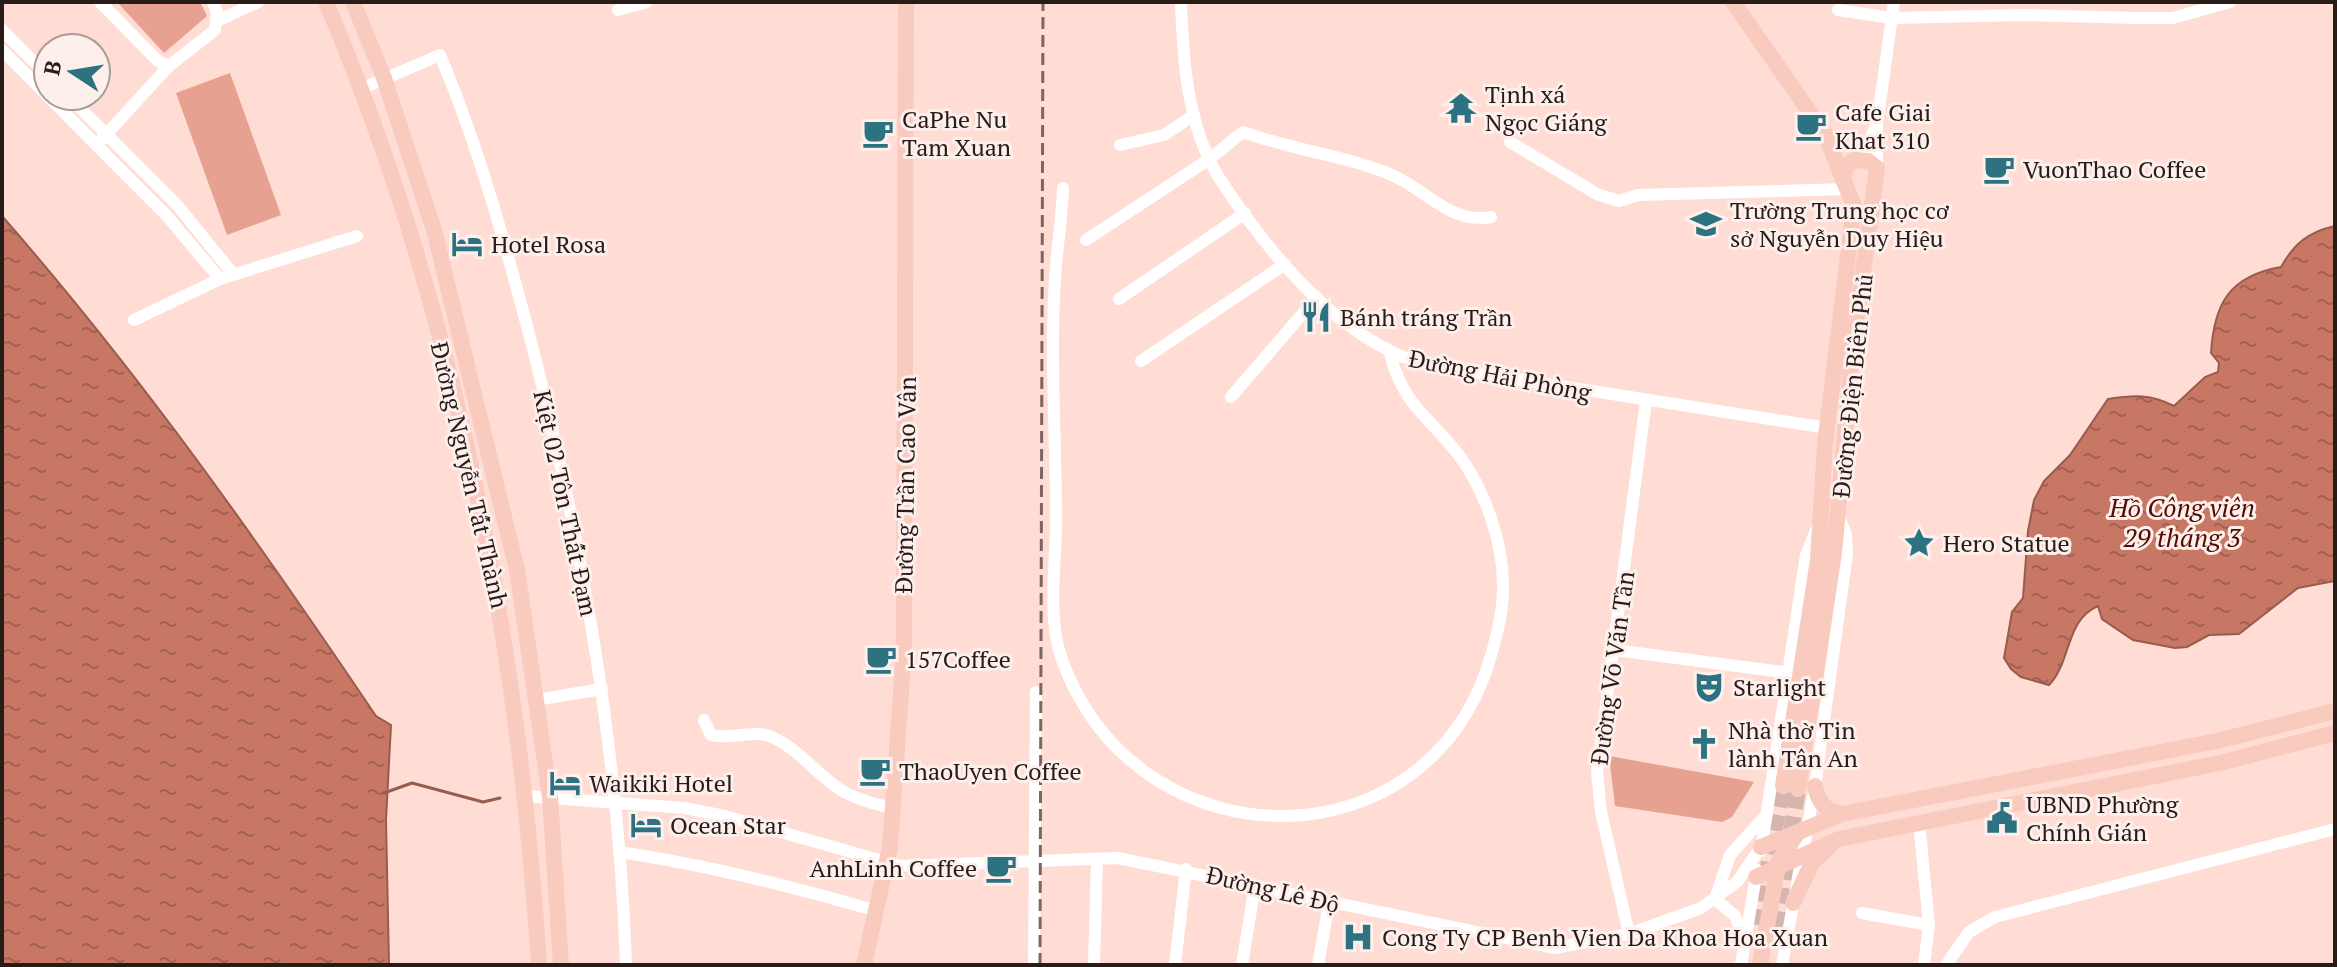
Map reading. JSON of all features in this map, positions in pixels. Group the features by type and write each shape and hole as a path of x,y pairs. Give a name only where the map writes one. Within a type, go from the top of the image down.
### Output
{"main road":[{"name":"Đường Nguyễn Tất Thành","path":"326,2 363,88 422,268 493,561 525,796 539,965"},
{"name":"Đường Nguyễn Tất Thành","path":"353,2 384,78 434,230 517,570 550,797 561,965"},
{"name":"Đường Trần Cao Vân","path":"864,965 887,863 904,651 906,2"},
{"path":"1733,2 1825,134 1869,168"},
{"name":"Đường Điện Biên Phủ","path":"1819,522 1854,206 1825,134"},
{"path":"1846,166 1869,168 1867,193 1846,187 1846,166"},
{"name":"Đường Điện Biên Phủ","path":"1799,787 1839,518 1869,168"},
{"path":"459,421 480,414"},
{"path":"1819,522 1799,787 1834,812 1842,814"},
{"path":"1761,847 1808,825 1842,814 2217,741 2335,711"},
{"path":"1756,877 1839,839 2220,763 2335,733"},
{"path":"1760,965 1777,867 1785,847 1808,825"},
{"path":"1793,903 1812,863 1839,839"},
{"path":"1750,965 1757,925"},
{"path":"1770,965 1776,927"}],"street":[{"path":"100,2 158,61 169,66"},
{"path":"213,2 216,25"},
{"path":"96,145 169,66 216,25 258,2"},
{"path":"618,10 647,2"},
{"name":"Đường Hải Phòng","path":"1181,2 1187,87 1208,160 1285,264 1317,297 1390,353 1427,365 1827,428"},
{"path":"1869,168 1894,2"},
{"path":"1838,10 1892,18 2012,15 2173,18 2230,2"},
{"path":"2,30 32,60"},
{"path":"2,50 167,216 220,279"},
{"name":"Kiệt 02 Tôn Thất Đạm","path":"384,78 440,55 461,104 507,249 565,485 602,689 616,803 626,965"},
{"path":"363,88 384,78"},
{"path":"84,112 177,205 233,274"},
{"path":"1120,145 1164,135 1194,115"},
{"path":"1086,240 1208,160 1243,132 1395,176 1452,213 1471,221 1491,217"},
{"path":"1510,142 1597,194 1619,201 1638,195 1846,187"},
{"path":"1063,188 1055,282 1054,637 1081,704 1096,725 1124,759 1169,788 1208,805 1250,816 1288,817 1336,809 1382,792 1402,778 1444,742 1475,700 1492,652 1503,597 1503,575 1494,531 1468,467 1402,393 1390,353"},
{"path":"1119,299 1245,213"},
{"path":"134,320 233,274 357,236"},
{"path":"1141,361 1285,264"},
{"path":"1231,397 1317,297"},
{"name":"Đường Võ Văn Tần","path":"1629,934 1601,812 1597,773 1646,401"},
{"name":"Đường Điện Biên Phủ","path":"1741,965 1790,673 1806,555 1819,522"},
{"path":"1615,650 1790,673"},
{"path":"536,700 602,689"},
{"path":"1034,965 1036,692"},
{"path":"704,720 711,735 758,734 772,737 840,790 858,799 893,808"},
{"path":"1782,965 1808,825 1799,787"},
{"name":"Đường Lê Độ","path":"525,796 725,816 900,866 1118,858 1186,869 1329,903 1555,948 1629,934 1686,915 1737,882 1761,847"},
{"path":"1744,947 1741,925 1715,899 1730,855 1767,814"},
{"path":"1919,822 1929,925 1924,965"},
{"path":"1946,965 1969,932 1995,917 2335,829"},
{"path":"619,852 698,863 776,881 877,911"},
{"path":"1094,965 1097,858"},
{"path":"1175,965 1186,869"},
{"name":"Đường Lê Độ","path":"1737,882 1756,877"},
{"path":"1242,965 1255,885"},
{"path":"1318,965 1329,903"},
{"path":"1862,913 1929,925"}],"shaded area":[{"path":"117,2 200,2 207,16 164,53"},
{"path":"230,73 281,215 227,235 176,93"},
{"path":"1609,756 1754,782 1732,817 1722,822 1615,806"}],"water":[{"path":"2,216 150,398 287,586 376,716 391,725 386,820 389,965 2,965"},
{"name":"Hồ Công viên 29 tháng 3","path":"2335,226 2335,581 2298,588 2239,634 2209,635 2187,647 2175,648 2133,640 2102,619 2098,606 2087,612 2080,621 2062,664 2049,685 2021,677 2004,658 2012,612 2023,598 2028,531 2034,500 2044,481 2070,455 2108,399 2142,396 2174,406 2205,377 2218,372 2219,363 2211,353 2213,336 2216,320 2228,295 2249,277 2281,267 2291,252 2309,236"}],"waterway":[{"path":"384,793 412,783 483,802 500,798"}],"tunnel":[{"path":"1757,925 1783,786"},
{"path":"1776,927 1798,789"}],"railway":[{"path":"1040,965 1043,2"}],"place":[{"name":"Tịnh xá Ngọc Giáng","path":"1461,108"},
{"name":"Cafe Giai Khat 310","path":"1811,126"},
{"name":"CaPhe Nu Tam Xuan","path":"878,133"},
{"name":"VuonThao Coffee","path":"1999,169"},
{"name":"Trường Trung học cơ sở Nguyễn Duy Hiệu","path":"1706,224"},
{"name":"Hotel Rosa","path":"467,244"},
{"name":"Bánh tráng Trần","path":"1316,317"},
{"name":"Hero Statue","path":"1919,543"},
{"name":"157Coffee","path":"881,659"},
{"name":"Starlight","path":"1709,687"},
{"name":"Nhà thờ Tin lành Tân An","path":"1704,744"},
{"name":"ThaoUyen Coffee","path":"875,771"},
{"name":"Waikiki Hotel","path":"565,783"},
{"name":"UBND Phường Chính Gián","path":"2002,818"},
{"name":"Ocean Star","path":"646,825"},
{"name":"AnhLinh Coffee","path":"1001,868"},
{"name":"Cong Ty CP Benh Vien Da Khoa Hoa Xuan","path":"1358,937"}]}
